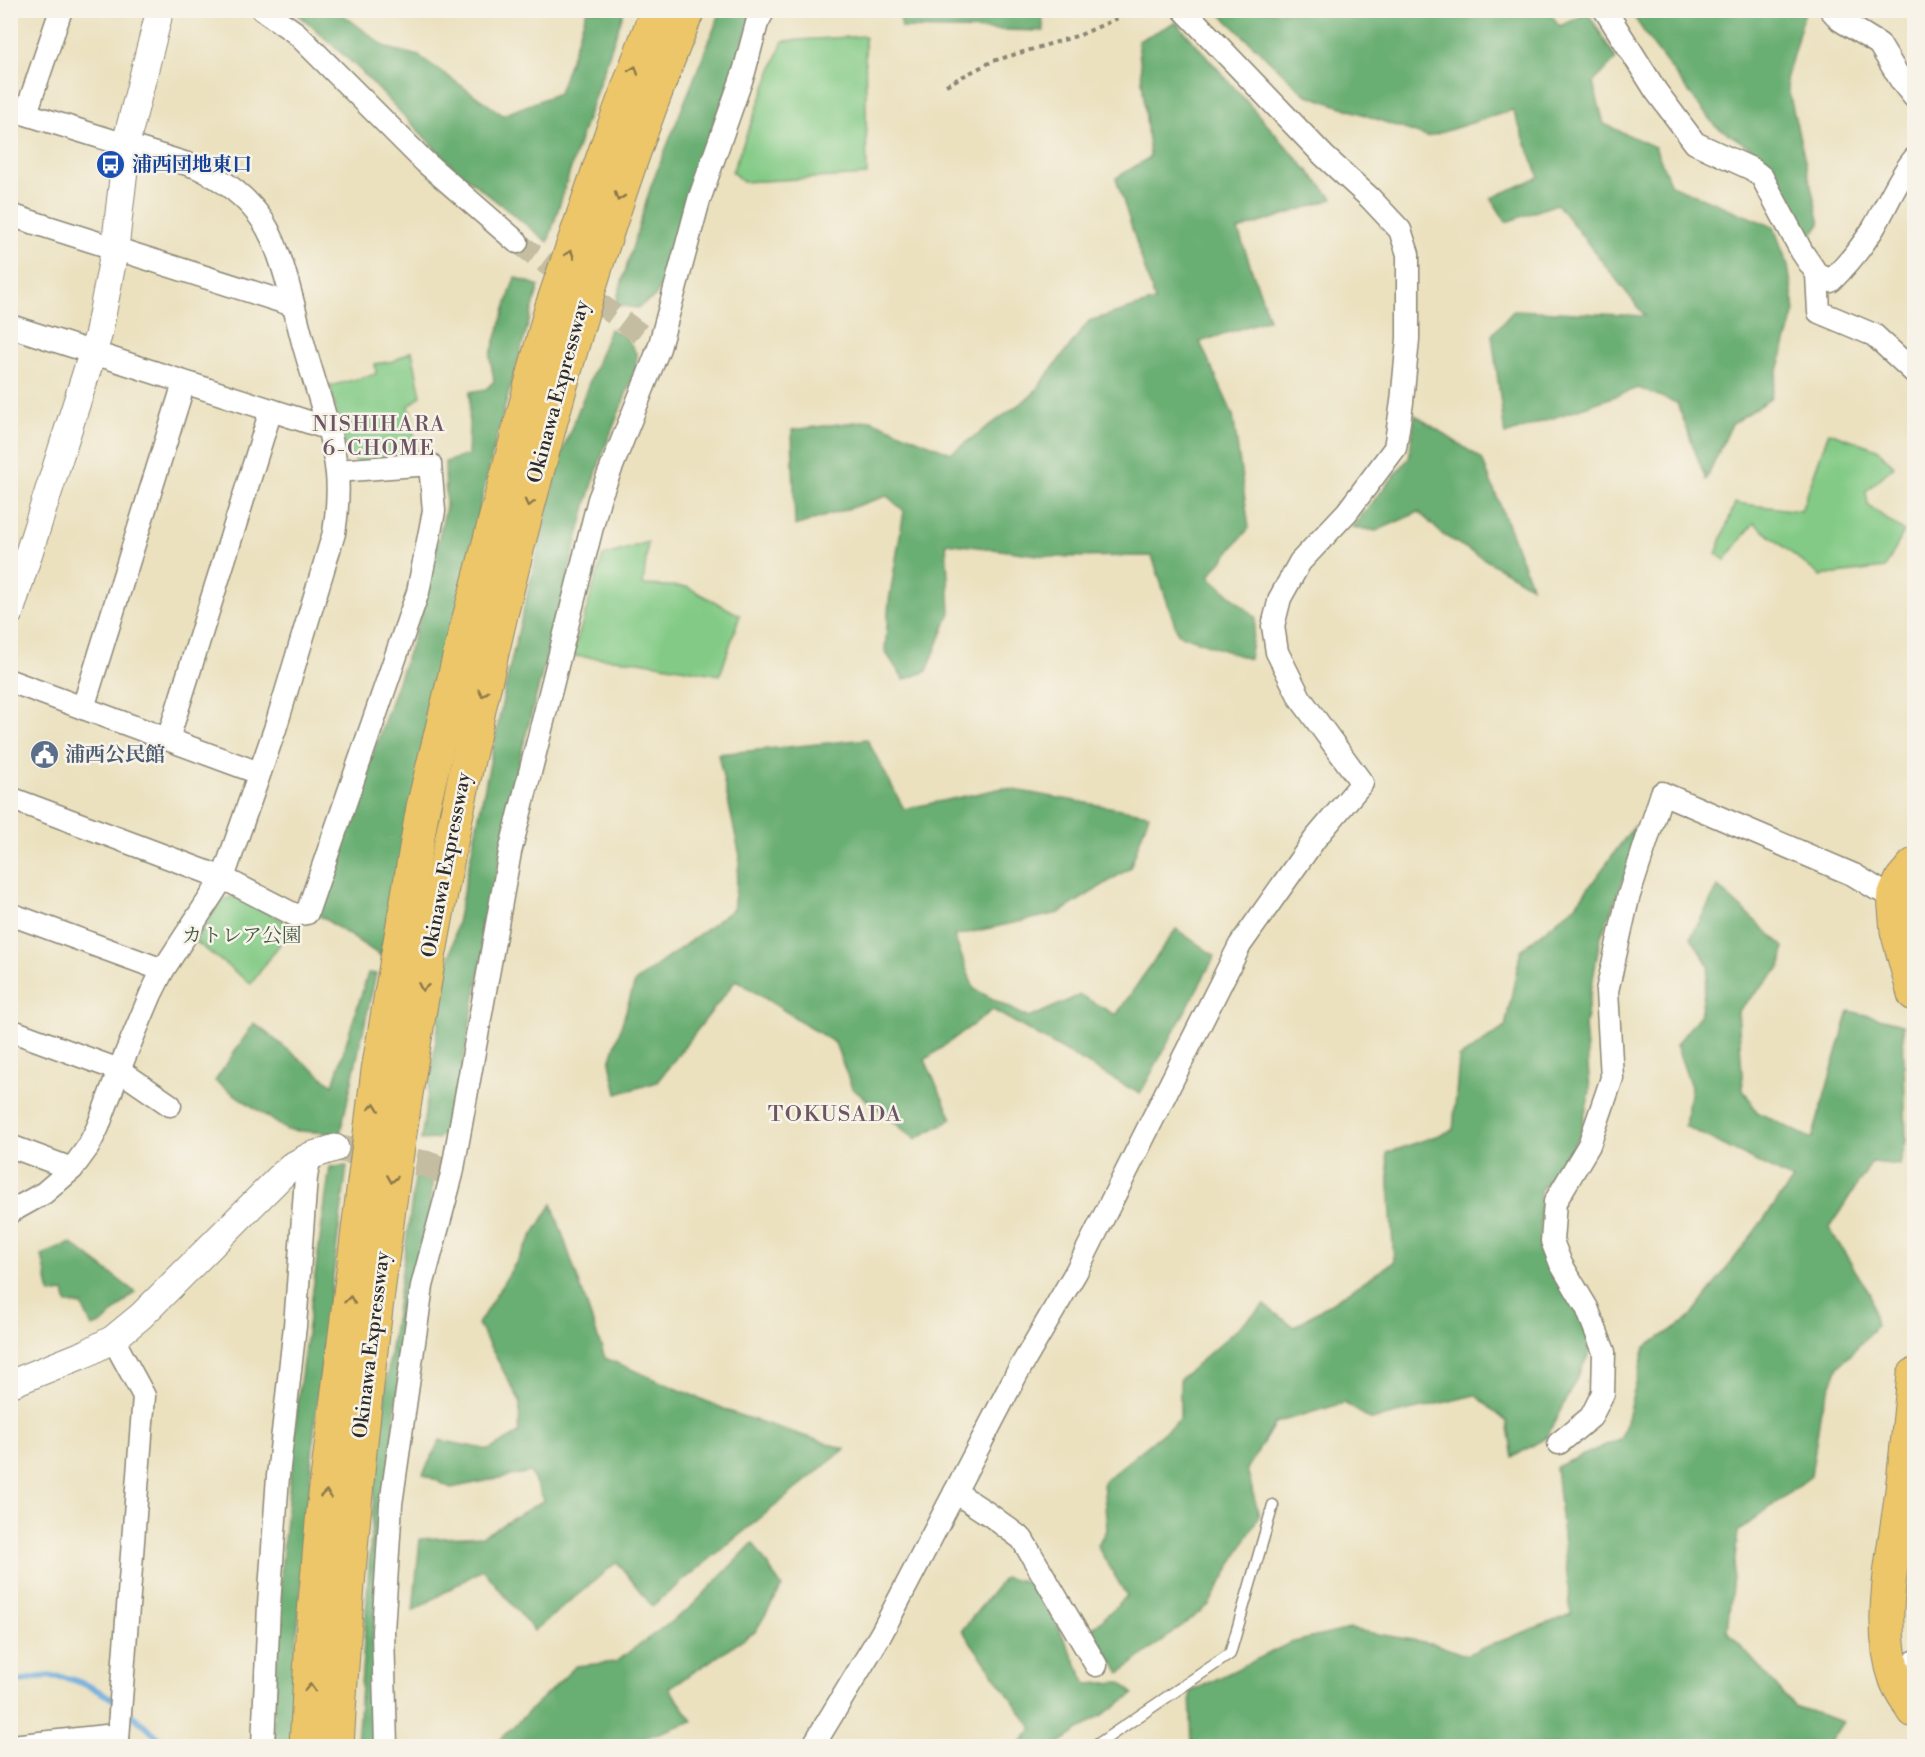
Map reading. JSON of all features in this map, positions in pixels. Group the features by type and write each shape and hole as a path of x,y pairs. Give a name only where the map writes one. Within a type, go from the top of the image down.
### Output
{"main road":[{"name":"Okinawa Expressway","path":"337,1746 353,1510 369,1360 390,1191 430,946 476,721 544,447 590,282 656,88 688,10"},
{"path":"656,88 695,34 706,10"},
{"name":"Okinawa Expressway","path":"306,1746 312,1637 324,1511 377,1081 423,807 463,641 551,309 652,18"},
{"path":"1914,865 1902,879 1904,900 1897,931 1914,994"},
{"path":"1914,1376 1888,1594 1887,1626 1891,1662 1905,1672 1914,1711"}],"street":[{"path":"10,1212 44,1193 72,1169 88,1147 163,970 223,878 275,729 334,532 338,500 337,471 327,428 274,242 263,221 234,188 197,167 18,111 61,10"},
{"path":"10,612 98,336 115,248 126,145 160,10"},
{"path":"263,10 296,33 425,162 517,242"},
{"path":"386,1746 383,1632 394,1481 422,1286 452,1174 510,852 599,499 659,348 699,200 744,72 757,23 764,10"},
{"path":"813,1746 881,1634 1017,1375 1076,1272 1240,945 1315,839 1362,783 1300,698 1277,652 1273,626 1280,598 1300,562 1347,512 1395,448 1408,339 1408,254 1400,230 1370,198 1324,156 1184,10"},
{"path":"1605,10 1656,91 1695,142 1752,168 1762,177 1802,252 1817,274 1831,281 1845,267 1873,230 1914,159"},
{"path":"1831,10 1840,20 1879,44 1914,97"},
{"path":"10,215 293,305"},
{"path":"1817,274 1819,312 1874,334 1914,372"},
{"path":"10,326 327,428"},
{"path":"83,708 184,383"},
{"path":"168,740 271,410"},
{"path":"10,798 223,878 295,915 307,913 418,592 434,512 430,464 337,471"},
{"path":"10,681 259,773"},
{"path":"1560,1443 1591,1417 1603,1393 1604,1352 1587,1308 1561,1264 1552,1240 1555,1202 1589,1145 1612,1078 1607,991 1628,898 1662,793 1904,900"},
{"path":"10,914 163,970"},
{"path":"10,1030 119,1070 170,1105"},
{"path":"10,1146 72,1169"},
{"path":"10,1384 87,1353 113,1339 141,1316 290,1167 322,1152"},
{"path":"263,1746 269,1605 278,1476 295,1326 306,1177 322,1152"},
{"path":"12,1746 106,1736 118,1743 144,1396 113,1339"},
{"path":"955,1492 1022,1539 1096,1665"}],"lane":[{"path":"1095,1746 1230,1654 1273,1505"}],"path":[{"path":"946,85 993,62 1080,36 1136,10"}],"green space":[{"path":"1547,10 1560,26 1588,13 1616,59 1593,83 1604,124 1655,147 1671,185 1774,227 1788,266 1795,311 1770,399 1732,424 1706,480 1677,403 1638,388 1505,435 1492,335 1514,310 1645,316 1557,204 1506,222 1491,198 1539,177 1513,110 1427,137 1305,94 1217,11"},
{"path":"295,11 338,11 387,48 419,56 503,115 559,93 587,11 624,11 548,242 453,167 360,70"},
{"path":"721,11 753,11 668,274 655,297 637,308 615,305 651,186"},
{"path":"899,11 1041,11 1044,31 902,28"},
{"path":"1630,11 1805,11 1786,80 1820,224 1809,239 1761,154 1714,125"},
{"path":"1176,22 1333,199 1238,230 1269,319 1200,342 1233,415 1249,528 1209,576 1256,618 1249,659 1178,634 1152,556 1054,557 946,543 950,613 927,671 904,680 885,651 889,601 904,511 887,496 795,526 792,430 871,420 951,453 1032,395 1089,321 1155,301 1116,178 1150,157 1138,41"},
{"path":"865,36 867,175 743,182 732,172 783,41"},
{"path":"515,277 539,286 497,435 436,695 381,956 317,914 419,621 446,507 445,462 468,455 470,392 486,389 494,381 490,357"},
{"path":"610,329 626,336 637,355 635,371 601,458 587,502 518,765 456,1101 446,1131 437,1139 421,1140 444,986 509,670 561,455"},
{"path":"412,351 421,396 409,406 418,457 358,462 346,452 330,386 376,374 375,364 394,361"},
{"path":"1415,415 1482,459 1532,587 1443,535 1419,512 1376,531 1352,527 1409,458"},
{"path":"1829,432 1877,449 1894,466 1866,491 1868,505 1904,532 1885,568 1820,576 1754,523 1725,560 1716,554 1735,503 1801,511"},
{"path":"648,542 643,585 687,587 740,615 720,675 639,661 572,656 603,556"},
{"path":"867,739 904,809 1003,788 1149,814 1130,868 1059,913 954,936 974,989 1029,1018 1080,995 1116,1015 1176,929 1215,956 1140,1094 993,1010 925,1060 952,1119 915,1139 852,1088 835,1043 736,980 657,1082 617,1094 610,1062 635,982 733,909 740,856 718,754"},
{"path":"1634,826 1633,855 1600,939 1585,1025 1590,1091 1580,1136 1540,1191 1541,1247 1583,1312 1590,1352 1547,1437 1513,1457 1507,1422 1475,1395 1372,1420 1344,1403 1275,1423 1247,1469 1259,1516 1209,1605 1120,1673 1092,1629 1127,1596 1097,1546 1107,1529 1103,1482 1180,1419 1180,1379 1264,1305 1294,1327 1394,1262 1387,1153 1453,1130 1459,1058 1505,1027 1521,950 1576,905"},
{"path":"1718,887 1784,947 1781,967 1738,1011 1743,1089 1757,1112 1812,1139 1849,1011 1903,1024 1906,1141 1900,1165 1872,1162 1829,1228 1870,1294 1876,1327 1838,1367 1821,1409 1811,1476 1738,1532 1727,1631 1794,1706 1843,1722 1827,1746 1192,1746 1190,1692 1290,1643 1350,1629 1435,1644 1465,1655 1571,1614 1556,1467 1622,1438 1645,1347 1688,1320 1793,1180 1685,1126 1691,1087 1676,1045 1700,1015 1709,966 1691,937"},
{"name":"カトレア公園","path":"236,895 293,926 251,984 195,941 221,901"},
{"path":"368,973 376,974 340,1134 287,1130 215,1081 254,1023 333,1085"},
{"path":"347,1166 316,1410 294,1671 292,1746 272,1746 282,1559 299,1390 330,1167"},
{"path":"416,1172 433,1182 430,1210 414,1270 399,1372 373,1637 375,1746 357,1746 375,1477"},
{"path":"552,1204 605,1358 736,1414 845,1449 652,1606 617,1562 534,1631 483,1569 413,1611 420,1539 483,1536 544,1500 530,1472 451,1488 423,1474 440,1440 489,1450 519,1433 520,1402 478,1324"},
{"path":"71,1243 135,1292 103,1323 92,1327 82,1305 67,1304 64,1292 50,1294 42,1255"},
{"path":"753,1543 782,1587 755,1632 669,1688 693,1721 642,1739 643,1746 498,1746 499,1740 576,1666 615,1662 690,1608"},
{"path":"1004,1578 1026,1581 1054,1619 1087,1684 1120,1682 1134,1694 1055,1746 1017,1746 1033,1729 962,1630"}],"waterway":[{"path":"10,1686 25,1680 53,1676 78,1681 116,1701"},
{"path":"126,1710 169,1746"}],"tunnel":[{"path":"517,242 659,348"},
{"path":"335,1148 426,1164 452,1174"}],"place":[{"name":"浦西団地東口","path":"111,165"},
{"name":"浦西公民館","path":"44,755"}],"district":[{"name":"NISHIHARA 6-CHOME","path":"379,437"},
{"name":"TOKUSADA","path":"835,1114"}]}
